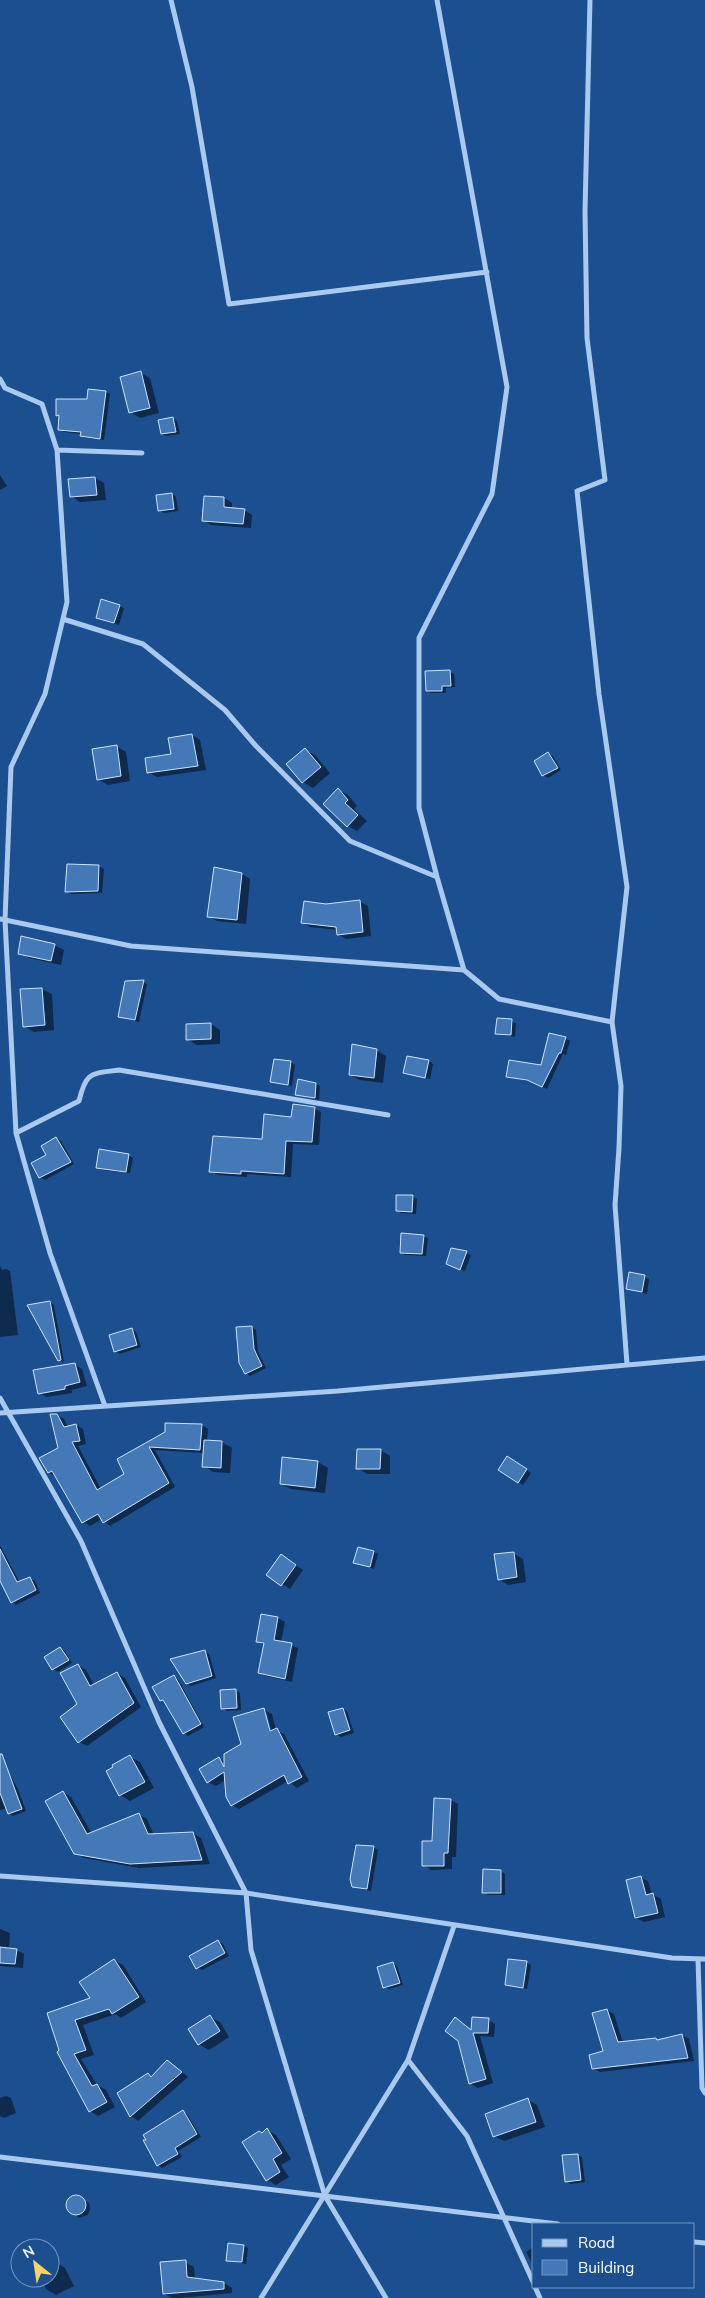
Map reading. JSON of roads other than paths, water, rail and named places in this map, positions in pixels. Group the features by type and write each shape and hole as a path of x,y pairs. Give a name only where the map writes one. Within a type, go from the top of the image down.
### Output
{"street":[{"path":"171,0 192,86 229,304 487,272"},
{"path":"437,0 507,387 492,494 419,638 420,808 437,877 464,970 499,999 612,1022"},
{"path":"590,0 585,211 587,338 605,480 577,490 599,694 627,887 612,1022 620,1086 620,1148 615,1205 627,1364"},
{"path":"0,379 5,388 42,404 57,450 67,602 45,694 11,766 3,920 16,1133 50,1253 105,1406"},
{"path":"57,450 142,453"},
{"path":"63,618 143,644 225,710 256,746 350,841 437,877"},
{"path":"3,920 131,946 464,970"},
{"path":"16,1133 80,1101 84,1082 93,1074 120,1070 388,1115"},
{"path":"0,1413 338,1391 705,1358"},
{"path":"0,1398 81,1541 159,1722 246,1893 250,1950 325,2196 386,2298"},
{"path":"0,1876 246,1893 672,1958 705,1959"},
{"path":"261,2298 408,2060 454,1926"},
{"path":"698,1959 702,2088 705,2093"},
{"path":"408,2060 467,2136 532,2280"},
{"path":"0,2157 550,2223"}]}
